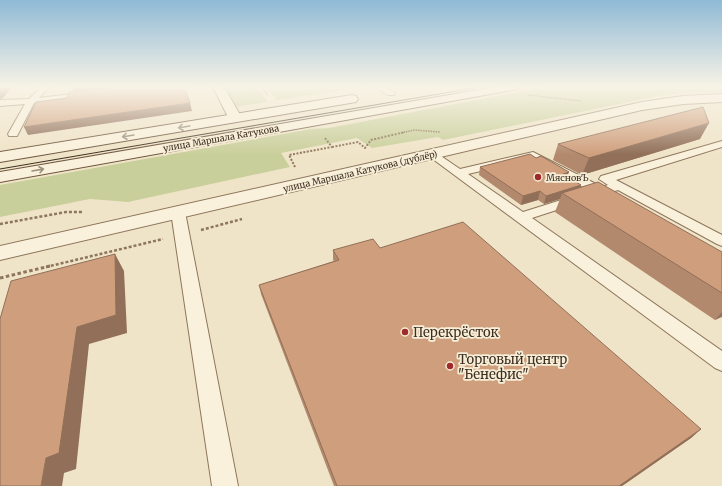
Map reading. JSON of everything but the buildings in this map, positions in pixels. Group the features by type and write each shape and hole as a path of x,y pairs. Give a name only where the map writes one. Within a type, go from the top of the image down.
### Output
{"main road":[{"path":"231,110 235,118"},
{"name":"улица Маршала Катукова","path":"0,157 280,110"},
{"name":"улица Маршала Катукова","path":"0,177 380,110"},
{"name":"улица Маршала Катукова (дублёр)","path":"0,253 626,110"}],"lane":[{"path":"13,134 26,110"},
{"path":"722,144 606,179 722,241"},
{"path":"431,154 722,362"},
{"path":"458,173 533,155 601,192"},
{"path":"521,217 619,186"},
{"path":"178,212 225,486"}],"path":[{"path":"323,135 332,147"},
{"path":"292,163 288,155 358,142 365,148"},
{"path":"0,224 66,212 88,212"}],"green space":[{"path":"425,110 591,110 443,140 438,137 372,148 357,138 281,153 290,167 128,202 90,199 0,217 0,185 311,129 329,128"}],"tram line":[{"path":"0,169 347,110"}],"place":[{"name":"МясновЪ","path":"538,177"},
{"name":"Перекрёсток","path":"405,332"},
{"name":"Торговый центр \"Бенефис\"","path":"450,366"}]}
